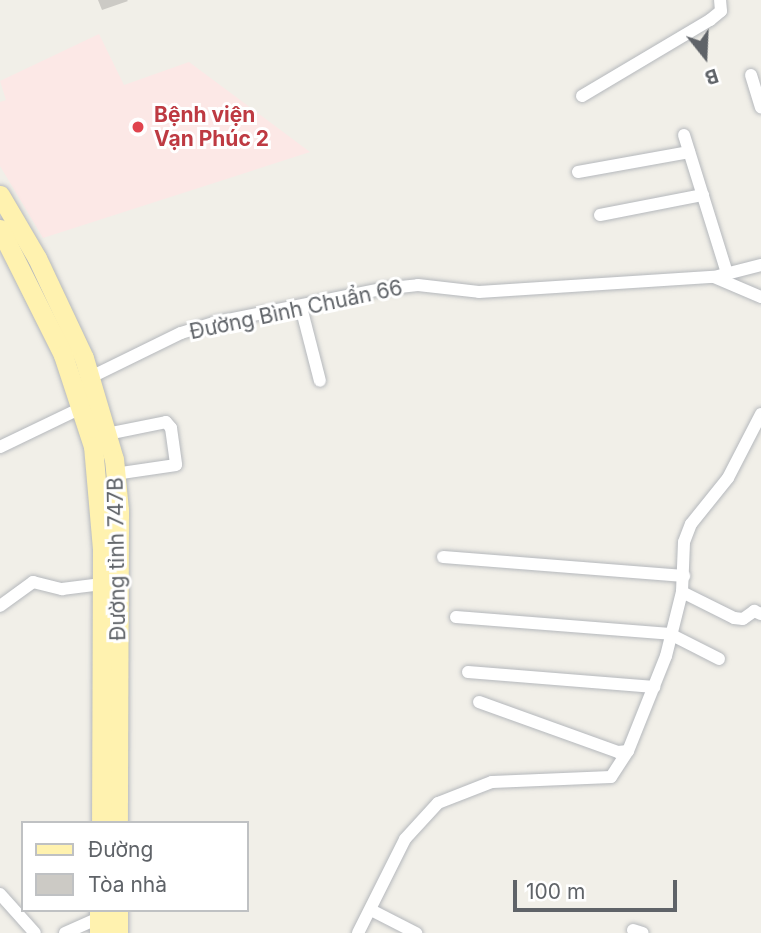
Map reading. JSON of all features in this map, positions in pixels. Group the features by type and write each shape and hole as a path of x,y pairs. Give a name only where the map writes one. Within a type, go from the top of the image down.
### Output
{"main road":[{"name":"Đường tỉnh 747B","path":"0,195 37,258 91,377 115,474 110,784 101,821"},
{"name":"Đường tỉnh 747B","path":"0,229 29,281 83,407 96,470 110,784 118,821"},
{"path":"118,912 118,933"}],"street":[{"path":"582,96 710,20 720,11 720,0"},
{"path":"751,75 761,107"},
{"path":"684,135 727,273"},
{"path":"578,172 690,152"},
{"path":"600,215 703,194"},
{"name":"Đường Bình Chuẩn 66","path":"91,377 181,333 418,285 479,292 714,277 761,265"},
{"path":"714,277 761,297"},
{"path":"301,307 320,381"},
{"path":"0,447 83,407"},
{"path":"358,933 405,839 438,803 492,782 611,777 628,751 654,687 682,592 684,542 691,524 728,478 761,414"},
{"path":"107,434 166,422 171,428 176,466 115,474"},
{"path":"443,557 684,576"},
{"path":"0,606 33,582 62,589 102,584"},
{"path":"682,592 734,618 743,619 754,611 761,614"},
{"path":"456,617 670,634 719,659"},
{"path":"468,672 654,687"},
{"path":"479,702 618,752 628,751"},
{"path":"0,894 35,933"},
{"path":"371,910 416,933"},
{"path":"65,933 99,920"}],"shaded area":[{"name":"Bệnh viện Vạn Phúc 2","path":"99,34 124,85 189,62 310,152 43,238 0,166 0,102 6,100 0,81"}],"building":[{"path":"98,0 127,0 128,1 102,10"}],"place":[{"name":"Bệnh viện Vạn Phúc 2","path":"138,127"}]}
